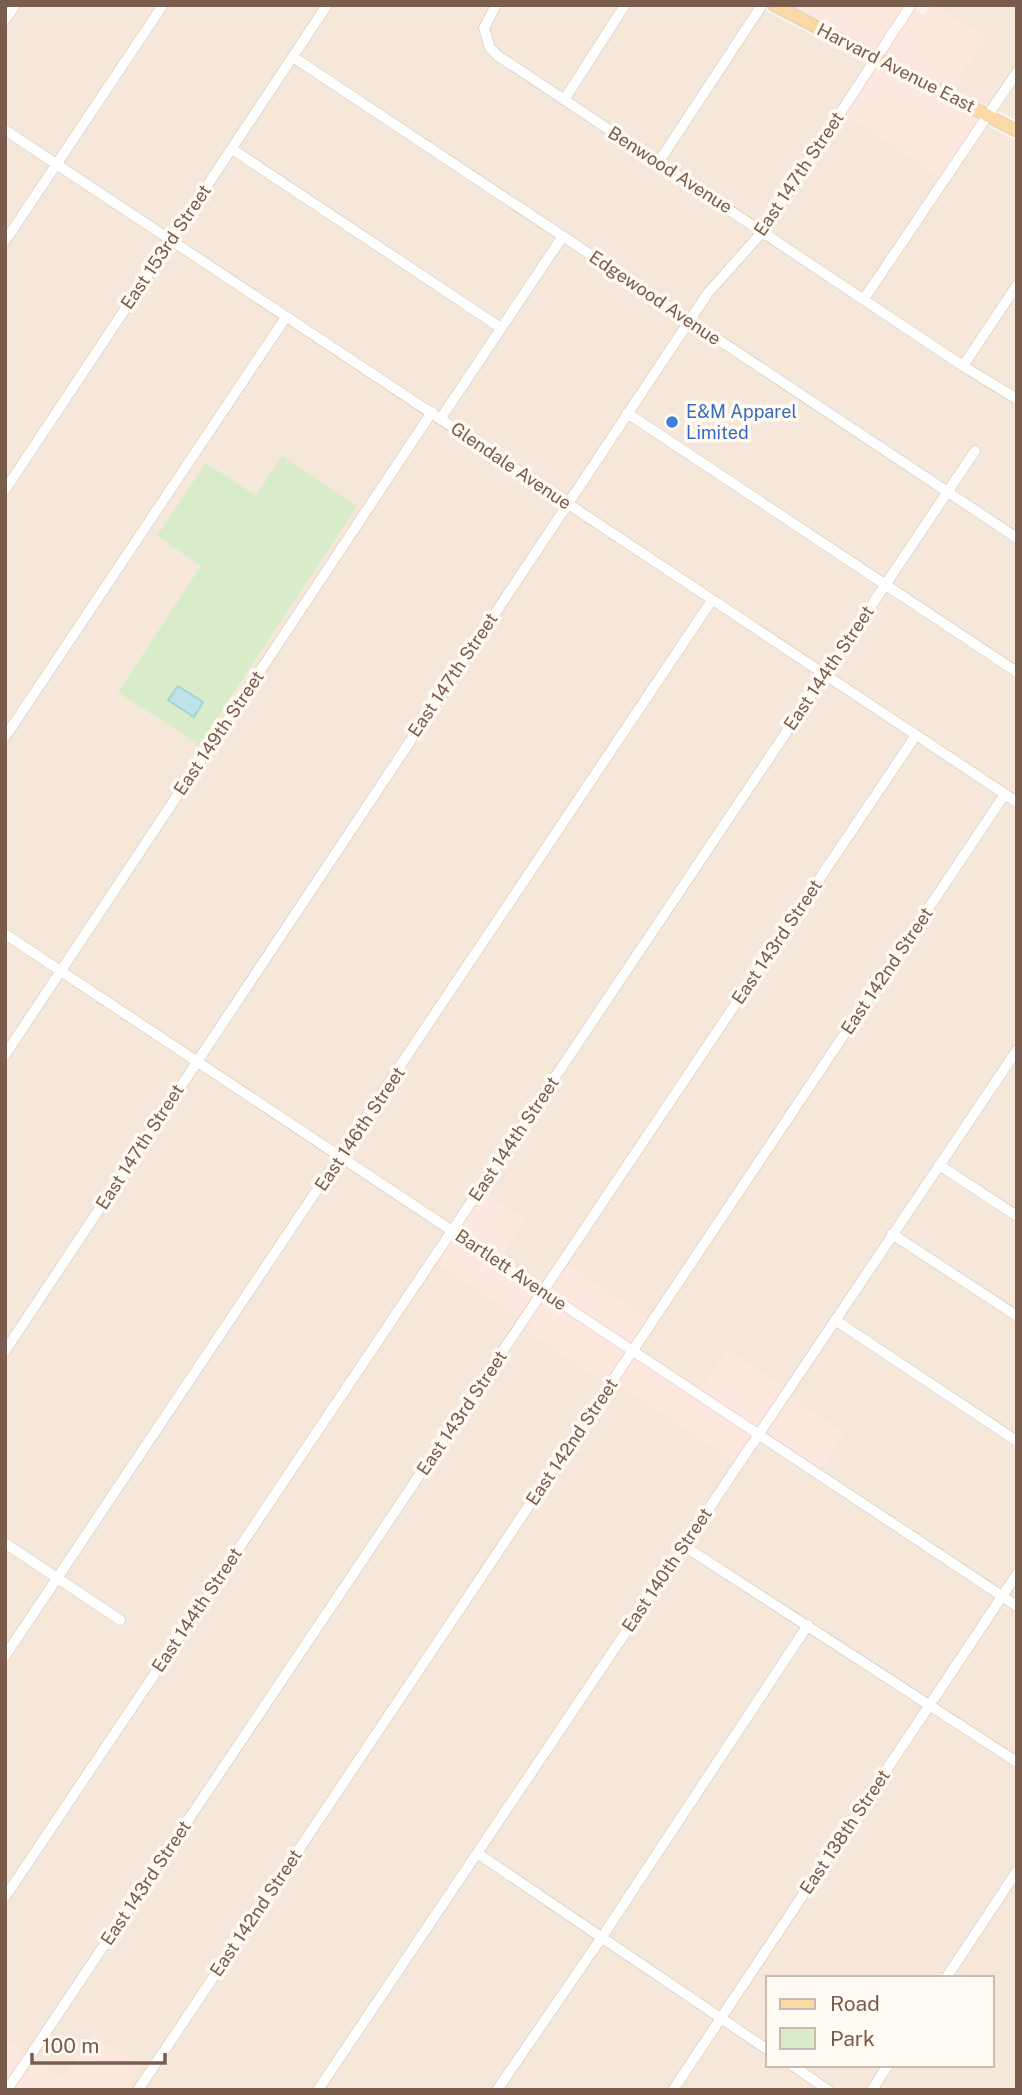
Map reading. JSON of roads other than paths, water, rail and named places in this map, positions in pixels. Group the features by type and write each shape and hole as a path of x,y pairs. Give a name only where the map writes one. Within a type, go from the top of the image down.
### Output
{"main road":[{"name":"Harvard Avenue East","path":"774,5 1017,131"}],"street":[{"path":"5,20 15,5"},
{"path":"5,241 163,5"},
{"name":"East 153rd Street","path":"5,489 327,5"},
{"name":"Benwood Avenue","path":"496,5 484,28 490,48 497,55 963,366 1017,399"},
{"path":"564,100 625,5"},
{"path":"658,163 762,5"},
{"name":"East 147th Street","path":"5,1351 627,413 708,293 763,231 911,5"},
{"name":"Edgewood Avenue","path":"293,57 1017,538"},
{"path":"864,299 1017,72"},
{"name":"Glendale Avenue","path":"5,130 1017,802"},
{"path":"232,149 501,328"},
{"name":"East 149th Street","path":"5,1055 436,415 501,328 563,236"},
{"path":"963,366 1017,285"},
{"path":"5,737 286,317"},
{"path":"627,413 1017,672"},
{"name":"East 144th Street","path":"5,1896 975,451"},
{"name":"East 146th Street","path":"5,1656 712,600"},
{"name":"East 143rd Street","path":"7,2090 916,735"},
{"name":"East 142nd Street","path":"138,2090 1005,794"},
{"name":"Bartlett Avenue","path":"5,934 1017,1606"},
{"name":"East 140th Street","path":"318,2090 1017,1050"},
{"path":"939,1165 1017,1216"},
{"path":"892,1234 1017,1316"},
{"path":"835,1320 1017,1441"},
{"path":"5,1543 120,1620"},
{"path":"684,1546 1017,1762"},
{"name":"East 138th Street","path":"673,2090 1017,1574"},
{"path":"497,2090 602,1937 808,1625"},
{"path":"477,1853 766,2049"},
{"path":"947,1976 1017,1871"},
{"path":"795,2067 828,2090"},
{"path":"872,2090 887,2067"}],"water":[{"path":"178,686 203,702 194,717 168,700"}],"place":[{"name":"E&M Apparel Limited","path":"672,422"}]}
